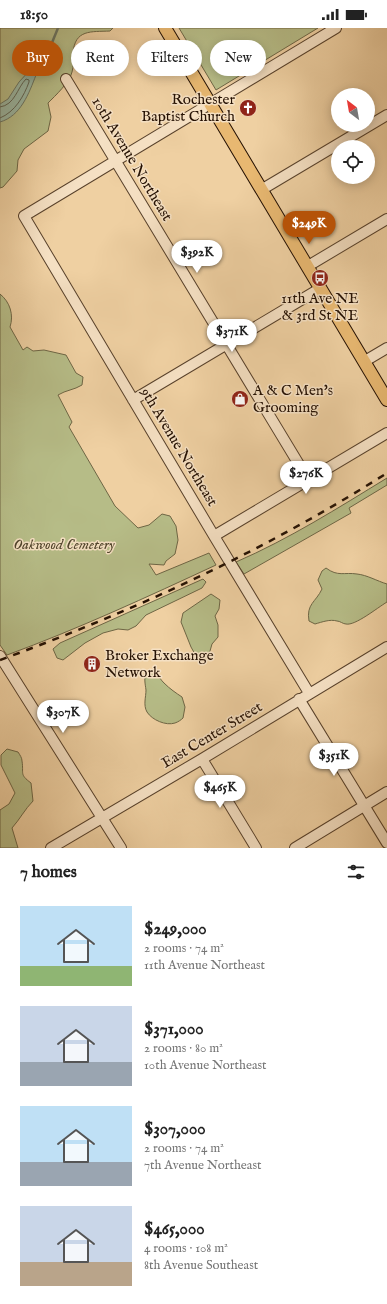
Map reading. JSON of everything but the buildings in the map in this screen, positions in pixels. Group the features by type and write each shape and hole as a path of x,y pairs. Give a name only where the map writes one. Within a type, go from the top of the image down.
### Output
{"main road":[{"path":"165,28 387,400"}],"street":[{"path":"116,161 336,28"},
{"name":"10th Avenue Northeast","path":"66,79 309,481"},
{"path":"261,190 387,115"},
{"name":"9th Avenue Northeast","path":"116,161 24,216 309,693"},
{"path":"308,266 387,219"},
{"path":"133,400 321,288"},
{"path":"365,361 387,348"},
{"path":"214,536 309,481 387,433"},
{"name":"East Center Street","path":"51,848 202,760 299,699 387,647"},
{"path":"0,656 121,848"},
{"path":"299,699 387,843"},
{"path":"202,760 256,848"},
{"path":"295,848 387,792"}],"green space":[{"path":"0,28 113,28 110,31 85,33 77,40 71,40 71,76 62,89 48,103 51,117 48,131 24,149 18,160 17,171 3,187 0,188"},
{"path":"179,28 318,28 266,60 266,40 210,40 210,76 239,76 216,90 202,67 202,40 186,40"},
{"name":"Oakwood Cemetery","path":"0,294 9,305 12,318 10,327 23,350 27,347 33,351 44,350 66,355 76,373 83,377 82,385 58,395 72,422 69,427 115,506 138,528 149,525 162,514 170,516 176,526 178,540 175,554 166,561 164,565 149,564 156,575 209,553 216,565 86,624 7,655 0,645"},
{"path":"387,478 387,485 349,508 351,513 244,574 236,562 256,553 332,512"},
{"path":"326,568 330,571 338,573 361,575 387,584 387,602 360,620 350,624 332,620 315,624 309,621 308,615 310,607 322,589 318,580 322,571"},
{"path":"203,579 206,582 202,588 146,615 136,626 128,630 118,629 103,633 85,643 63,660 57,658 53,649 60,643"},
{"path":"211,594 220,600 219,609 215,616 218,625 218,637 212,644 208,658 205,660 196,656 181,622 183,613"},
{"path":"150,670 157,674 168,687 182,697 185,707 183,718 178,722 168,724 160,722 152,718 147,712 145,704 145,679 146,672"},
{"path":"7,749 18,752 21,756 23,776 31,783 33,801 12,828 18,848 0,848 0,810 9,804 15,793 1,765 1,755"}],"water":[{"path":"24,76 36,76 19,109 14,115 0,122 0,104 8,99"}],"waterway":[{"path":"53,40 58,28"}],"railway":[{"path":"0,660 100,621 198,577 294,528 387,473"}],"place":[{"name":"Rochester Baptist Church","path":"248,108"},
{"name":"11th Ave NE & 3rd St NE","path":"320,278"},
{"name":"A & C Men's Grooming","path":"240,399"},
{"name":"Broker Exchange Network","path":"92,664"}]}
